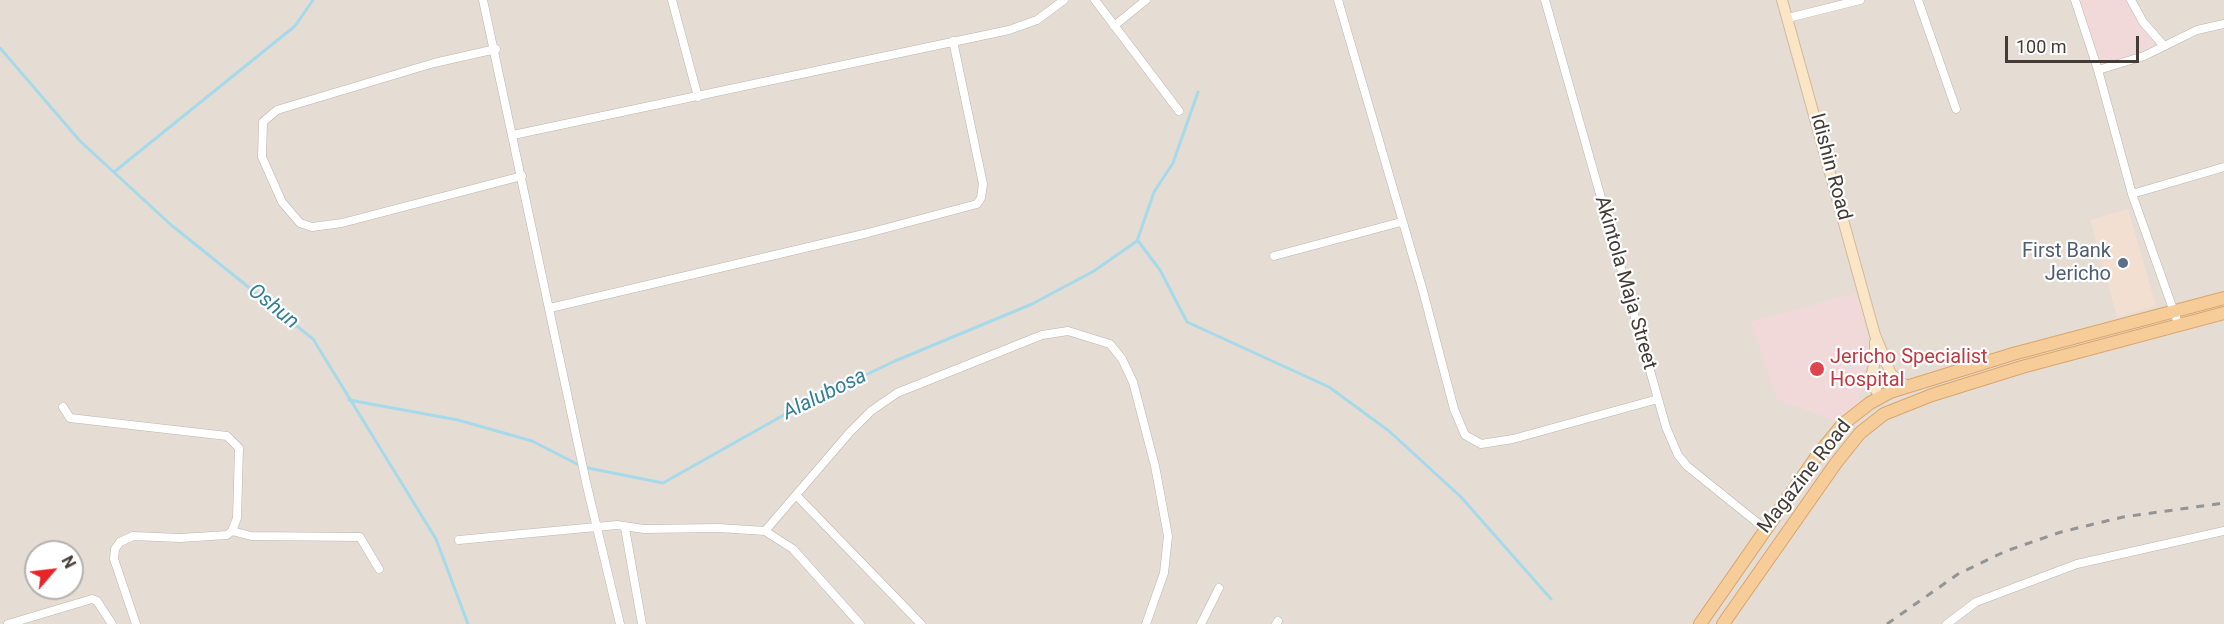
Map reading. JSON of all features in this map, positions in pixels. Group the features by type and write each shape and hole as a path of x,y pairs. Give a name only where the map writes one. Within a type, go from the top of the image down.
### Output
{"main road":[{"name":"Magazine Road","path":"1700,624 1764,528 1835,432 1856,413 1880,397 2013,354 2224,297"},
{"name":"Magazine Road","path":"1723,624 1842,455 1860,433 1884,414 1932,395 2022,367 2224,313"}],"street":[{"path":"483,0 496,48 550,308 620,624"},
{"path":"672,0 698,97"},
{"path":"513,135 1024,25 1064,0"},
{"path":"1095,0 1179,111"},
{"path":"1114,26 1146,0"},
{"path":"1338,0 1423,291 1454,409 1465,435 1481,444 1513,439 1658,399"},
{"name":"Akintola Maja Street","path":"1545,0 1665,428 1678,455 1697,474 1764,528"},
{"name":"Idishin Road","path":"1782,0 1875,335"},
{"path":"1788,18 1860,0"},
{"path":"1918,0 1956,109"},
{"path":"2075,0 2098,70 2132,194 2179,326"},
{"path":"2131,0 2143,22 2164,46"},
{"path":"2098,70 2144,56 2197,30 2224,24"},
{"path":"550,308 890,228 977,204 981,198 983,184 953,41"},
{"path":"496,48 434,63 277,110 263,122 262,157 282,202 300,223 312,226 342,223 522,176"},
{"path":"2132,194 2224,167"},
{"path":"1274,256 1401,222"},
{"path":"765,531 871,411 897,393 1042,335 1068,331 1110,344 1122,359 1133,382 1164,515 1168,555 1146,624"},
{"path":"1875,335 1891,374 1907,387"},
{"path":"1875,335 1875,362 1870,380 1880,397"},
{"path":"63,407 69,418 231,438 239,448 237,518 232,531 227,535 180,538 133,536 120,542 115,549 114,558 135,624"},
{"path":"796,495 921,624"},
{"path":"459,540 598,529 617,525 626,528 719,528 765,531 793,549 860,624"},
{"path":"626,528 642,624"},
{"path":"232,531 251,536 360,537 379,570"},
{"path":"1947,624 1976,602 2067,567 2224,531"},
{"path":"1201,624 1219,588"},
{"path":"8,624 92,599 97,601 112,624"}],"shaded area":[{"path":"0,0 2224,0 2224,624 0,624"},
{"path":"2079,0 2129,0 2137,18 2155,42 2148,51 2125,61 2100,65"},
{"name":"First Bank Jericho","path":"2128,209 2156,306 2117,317 2090,220"},
{"name":"Jericho Specialist Hospital","path":"1855,293 1862,307 1870,352 1858,403 1840,423 1777,399 1751,322"}],"waterway":[{"path":"114,172 295,26 313,0"},
{"name":"Oshun","path":"0,48 80,141 170,224 313,339 436,539 468,624"},
{"name":"Alalubosa","path":"349,400 458,420 532,441 583,467 663,483 798,407 895,361 1032,304 1094,271 1137,241 1154,192 1173,163 1198,92"},
{"path":"1138,241 1160,270 1187,322 1329,387 1389,431 1461,497 1551,599"}],"railway":[{"path":"1887,624 1958,574 2006,551 2061,532 2123,517 2224,503"}],"place":[{"name":"First Bank Jericho","path":"2123,263"},
{"name":"Jericho Specialist Hospital","path":"1817,369"}]}
